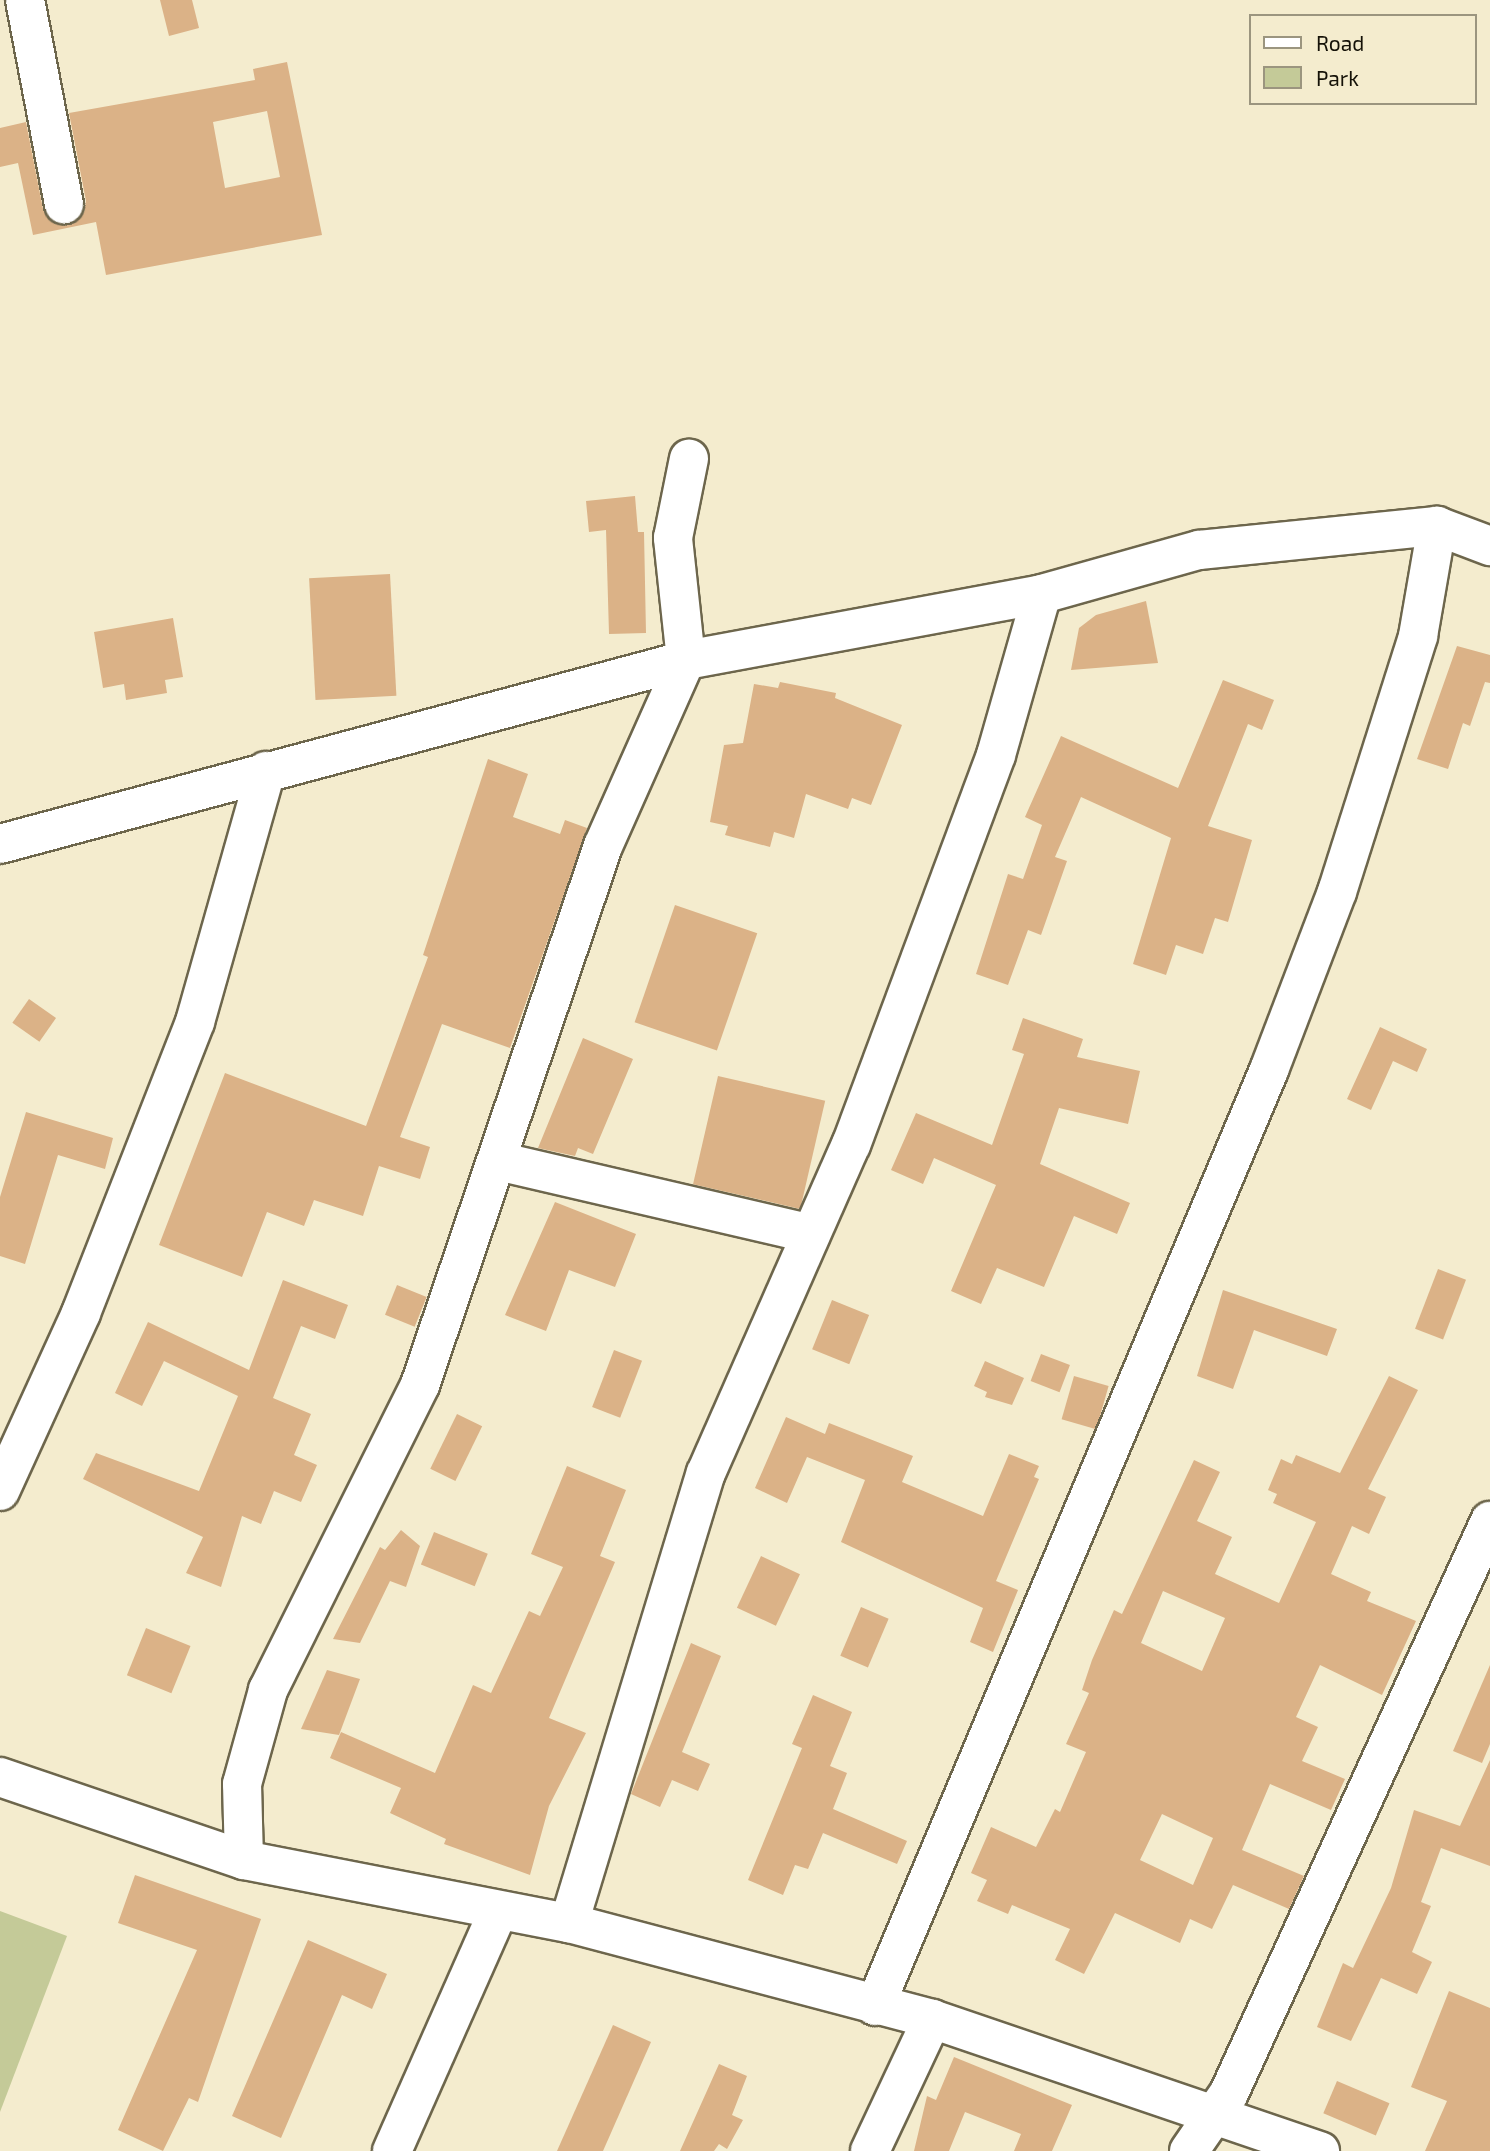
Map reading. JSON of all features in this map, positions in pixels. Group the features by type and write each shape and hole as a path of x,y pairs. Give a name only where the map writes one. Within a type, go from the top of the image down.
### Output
{"street":[{"path":"25,0 64,204"},
{"path":"244,1860 242,1784 268,1690 420,1385 603,846 686,660 673,538 689,459"},
{"path":"0,844 686,660 1042,594 1199,550 1437,526 1490,546"},
{"path":"875,2006 1269,1070 1337,892 1418,636 1437,526"},
{"path":"569,1923 706,1473 851,1145 996,755 1042,594"},
{"path":"0,1491 11,1430 81,1313 195,1022 266,771"},
{"path":"498,1161 811,1234"},
{"path":"1189,2151 1215,2117 1490,1521"},
{"path":"0,1777 244,1860 498,1912 569,1923 932,2019 1320,2151"},
{"path":"392,2151 498,1912"},
{"path":"870,2151 932,2019"}],"green space":[{"path":"0,1911 67,1936 0,2112"}],"building":[{"path":"160,0 192,0 199,28 169,36"},
{"path":"287,62 322,235 106,275 96,222 33,235 18,163 0,167 0,128 26,122 43,209 56,224 69,225 84,212 86,201 69,113 255,80 253,69","holes":["267,111 280,177 225,188 213,122"]},
{"path":"635,496 638,532 644,532 646,633 609,634 606,530 589,532 586,501"},
{"path":"390,574 396,696 315,700 309,578"},
{"path":"1146,601 1158,663 1071,670 1079,628 1096,615"},
{"path":"173,618 183,677 165,680 167,693 126,700 124,684 103,688 94,632"},
{"path":"1457,646 1490,655 1490,683 1485,682 1470,726 1463,723 1448,769 1417,759"},
{"path":"1223,680 1274,700 1262,730 1248,724 1208,826 1252,840 1228,922 1215,918 1203,954 1176,945 1166,975 1133,964 1171,838 1081,797 1055,857 1067,861 1041,935 1028,930 1008,985 976,974 1008,874 1023,879 1042,825 1025,817 1061,736 1178,788"},
{"path":"780,682 836,693 835,698 902,725 871,805 852,798 848,809 806,794 794,838 774,832 770,847 725,835 728,826 710,822 724,745 743,743 754,684 778,688"},
{"path":"488,759 528,774 513,817 560,834 565,820 587,828 510,1048 442,1024 400,1137 430,1147 420,1179 379,1166 363,1216 314,1200 304,1226 267,1212 242,1277 159,1245 225,1073 366,1126 428,957 423,955"},
{"path":"675,905 757,933 717,1051 635,1022"},
{"path":"29,999 56,1018 39,1042 12,1023"},
{"path":"1023,1018 1083,1039 1077,1057 1140,1071 1128,1124 1059,1108 1040,1164 1130,1203 1117,1234 1074,1216 1044,1287 997,1268 981,1304 951,1291 996,1185 934,1158 923,1184 891,1170 916,1113 992,1145 1024,1054 1012,1050"},
{"path":"1380,1027 1427,1049 1417,1072 1393,1061 1371,1110 1347,1099"},
{"path":"583,1038 633,1059 593,1154 578,1148 575,1156 538,1148"},
{"path":"718,1076 825,1101 800,1209 693,1184"},
{"path":"26,1112 113,1138 105,1169 58,1155 25,1264 0,1256 0,1197"},
{"path":"555,1202 636,1234 615,1287 569,1270 546,1331 505,1315"},
{"path":"1438,1269 1466,1280 1443,1340 1415,1329"},
{"path":"283,1280 348,1305 335,1339 301,1326 273,1398 311,1414 294,1455 317,1465 301,1502 274,1491 261,1524 242,1516 221,1587 186,1573 203,1537 83,1479 96,1453 199,1491 238,1396 164,1361 142,1406 115,1393 148,1322 249,1370"},
{"path":"397,1285 427,1297 415,1327 385,1315"},
{"path":"1223,1290 1337,1329 1327,1356 1254,1330 1233,1389 1197,1376"},
{"path":"832,1300 869,1315 849,1364 812,1349"},
{"path":"614,1350 642,1361 620,1418 592,1407"},
{"path":"1041,1354 1070,1365 1060,1392 1031,1381"},
{"path":"985,1361 1024,1378 1012,1405 985,1397 987,1392 974,1386"},
{"path":"1074,1376 1109,1386 1096,1429 1062,1419"},
{"path":"1389,1376 1418,1390 1368,1489 1386,1497 1369,1534 1352,1526 1331,1574 1371,1592 1367,1601 1416,1621 1382,1695 1320,1665 1296,1717 1318,1727 1302,1761 1345,1779 1331,1810 1270,1784 1242,1850 1304,1876 1289,1909 1233,1885 1212,1929 1190,1919 1180,1943 1115,1913 1084,1974 1055,1960 1070,1929 1012,1905 1008,1914 977,1901 987,1880 971,1873 991,1827 1036,1847 1055,1809 1060,1812 1086,1752 1066,1744 1089,1693 1082,1690 1092,1660 1114,1610 1122,1614 1194,1460 1220,1472 1197,1521 1232,1537 1215,1574 1279,1603 1316,1522 1273,1503 1277,1494 1268,1490 1281,1459 1292,1464 1296,1455 1340,1473","holes":["1163,1591 1225,1618 1202,1671 1141,1643","1162,1814 1213,1838 1193,1885 1140,1860"]},
{"path":"457,1414 482,1426 455,1481 430,1469"},
{"path":"786,1417 825,1434 829,1423 913,1456 902,1482 983,1516 1009,1454 1039,1466 1034,1477 1039,1479 996,1581 1018,1590 993,1652 970,1642 983,1608 841,1542 865,1480 807,1457 787,1503 755,1488"},
{"path":"567,1466 626,1490 600,1556 615,1562 549,1718 586,1733 549,1806 530,1875 444,1844 446,1839 390,1813 401,1788 330,1758 341,1732 435,1773 473,1685 491,1693 529,1611 540,1616 563,1567 531,1554"},
{"path":"401,1530 420,1546 406,1587 390,1581 360,1643 333,1639 380,1547 385,1550"},
{"path":"434,1532 488,1554 475,1586 421,1564"},
{"path":"761,1556 800,1574 776,1626 737,1608"},
{"path":"861,1607 889,1619 868,1668 840,1656"},
{"path":"146,1628 191,1646 171,1693 127,1675"},
{"path":"691,1643 721,1656 682,1752 710,1764 698,1791 672,1780 660,1807 631,1794"},
{"path":"1490,1665 1490,1744 1482,1763 1453,1751"},
{"path":"327,1670 360,1679 339,1735 301,1729"},
{"path":"813,1695 852,1712 830,1766 847,1773 833,1809 907,1841 897,1864 823,1833 808,1869 795,1865 783,1895 748,1880 802,1748 792,1744"},
{"path":"1490,1760 1490,1866 1441,1848 1421,1902 1431,1906 1412,1952 1432,1962 1417,1994 1381,1978 1351,2041 1317,2027 1343,1963 1353,1968 1391,1888 1414,1810 1460,1826"},
{"path":"135,1875 261,1919 198,2102 189,2098 163,2151 118,2130 197,1950 118,1923"},
{"path":"308,1940 387,1974 372,2009 342,1995 281,2138 232,2116"},
{"path":"1449,1991 1490,2008 1490,2151 1425,2151 1447,2101 1411,2087"},
{"path":"613,2025 651,2042 603,2151 557,2151"},
{"path":"954,2057 1072,2105 1052,2151 1014,2151 1021,2134 965,2112 949,2151 914,2151 927,2096 936,2100"},
{"path":"719,2064 747,2076 732,2115 743,2120 727,2149 719,2144 714,2151 680,2151"},
{"path":"1337,2081 1389,2103 1376,2135 1323,2113"}]}
